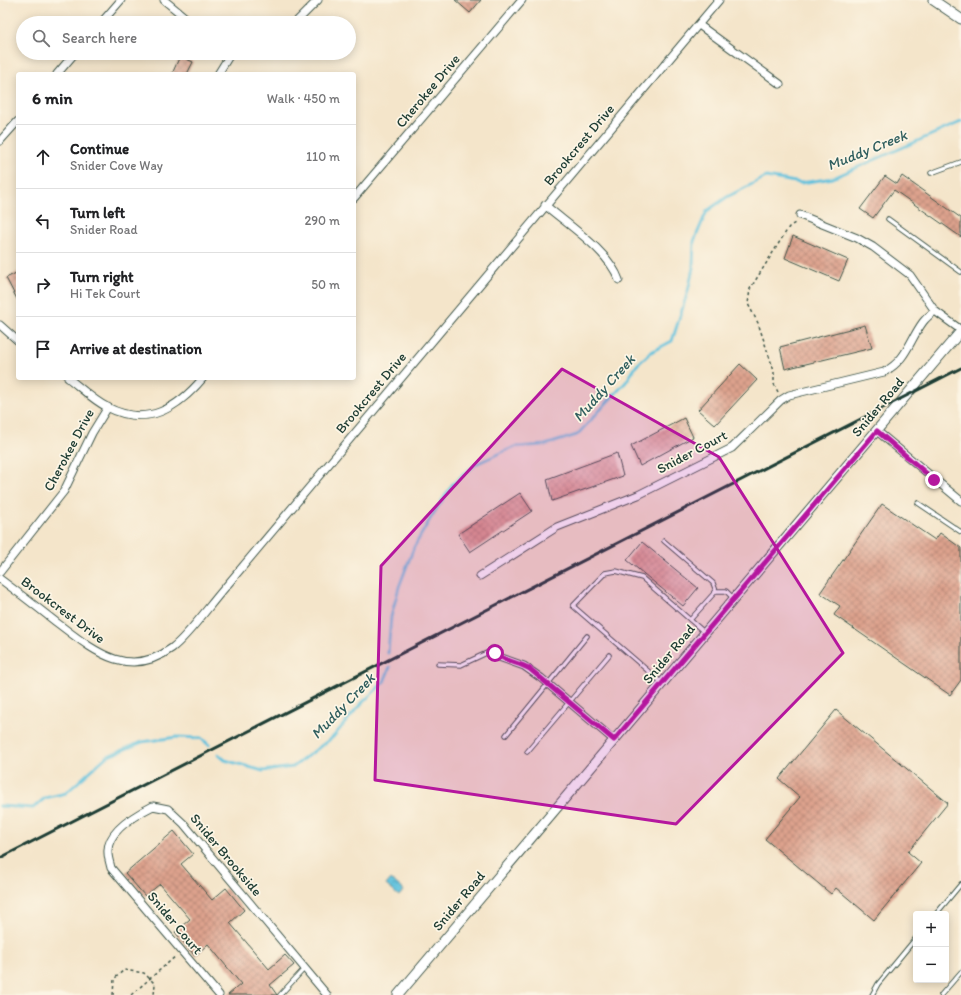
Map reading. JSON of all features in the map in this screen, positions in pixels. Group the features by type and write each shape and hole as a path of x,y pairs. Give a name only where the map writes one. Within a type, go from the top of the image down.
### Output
{"street":[{"path":"107,16 121,0"},
{"path":"164,0 183,16"},
{"path":"302,16 318,0"},
{"name":"Cherokee Drive","path":"356,196 522,0"},
{"name":"Brookcrest Drive","path":"0,579 77,638 106,657 119,661 139,662 160,655 172,648 233,578 545,205 719,0"},
{"path":"933,0 961,19"},
{"path":"699,25 780,84"},
{"path":"59,72 69,60"},
{"path":"219,72 227,60"},
{"path":"0,141 16,123"},
{"path":"545,205 605,257 614,267 619,280"},
{"path":"800,215 857,238 873,247 910,275 935,311 961,331"},
{"name":"Snider Court","path":"480,576 557,527 638,495 732,448 788,395 884,372 902,360 923,322 935,311"},
{"path":"0,325 16,339"},
{"name":"Snider Road","path":"398,995 961,331"},
{"path":"71,380 108,407"},
{"name":"Cherokee Drive","path":"0,572 64,491 92,433 108,407 133,415 148,415 162,412 181,401 201,380"},
{"path":"877,431 961,500"},
{"path":"493,650 499,657 524,666 548,684 614,740"},
{"name":"Snider Brookside","path":"111,868 108,851 111,840 124,823 153,806 168,809 184,824 327,995"},
{"name":"Snider Court","path":"111,868 219,995"}],"lane":[{"path":"931,173 961,162"},
{"path":"888,219 961,272"},
{"path":"918,503 961,532"},
{"path":"664,541 713,583 716,591"},
{"path":"662,684 573,606 605,573 616,571 642,578 705,633"},
{"path":"690,620 716,591 726,591 734,599"},
{"path":"506,734 588,636"},
{"path":"438,664 460,665 493,650"},
{"path":"527,752 609,655"},
{"path":"938,911 961,884"},
{"path":"872,995 878,984 913,942"},
{"path":"280,995 304,968"},
{"path":"941,995 961,972"}],"path":[{"path":"781,400 774,384 774,370 758,323 748,304 750,289 789,227 794,224 800,215"},
{"path":"131,995 182,951"},
{"path":"113,995 114,979 124,970 144,972 155,984 154,995"}],"highlighted area":[{"path":"562,369 719,457 843,653 676,824 375,780 381,566"}],"water":[{"path":"391,879 404,890 399,896 386,885"}],"building":[{"path":"455,0 481,0 470,13"},
{"path":"178,60 189,60 193,62 188,72 173,72"},
{"path":"885,176 897,184 902,176 961,218 961,237 894,190 873,218 860,209"},
{"path":"793,236 848,260 839,281 785,258"},
{"path":"16,273 16,297 6,278"},
{"path":"865,325 872,348 785,369 780,347"},
{"path":"740,364 757,380 715,425 698,410"},
{"path":"684,418 693,437 640,466 631,446"},
{"path":"617,453 623,476 552,501 547,479"},
{"path":"520,493 532,511 470,552 458,534"},
{"path":"882,504 935,540 940,533 961,548 961,680 950,695 834,615 840,606 820,593"},
{"path":"642,542 698,588 683,606 627,560"},
{"path":"836,710 948,803 908,852 921,863 874,920 836,888 831,894 765,839 800,797 779,779"},
{"path":"174,831 193,854 181,864 212,900 226,888 244,910 230,923 269,969 285,955 294,965 270,985 277,995 228,995 241,984 208,944 195,956 175,932 190,919 160,884 145,896 125,873"}],"waterway":[{"name":"Muddy Creek","path":"388,653 391,617 399,587 414,547 452,485 476,464 514,447 545,445 577,435 626,382 637,365 651,352 672,341 688,291 693,268 694,241 707,211 727,197 766,177 801,183 833,178 961,122"},
{"name":"Muddy Creek","path":"218,754 225,760 263,771 293,767 333,737 361,704 384,682 390,667"},
{"name":"Muddy Creek","path":"0,806 33,808 45,798 66,793 106,757 142,742 177,737 201,738 209,745"}],"railway":[{"path":"0,858 961,368"}],"route":[{"path":"495,653 499,657 518,663 530,669 614,740 877,431 934,480"}]}
